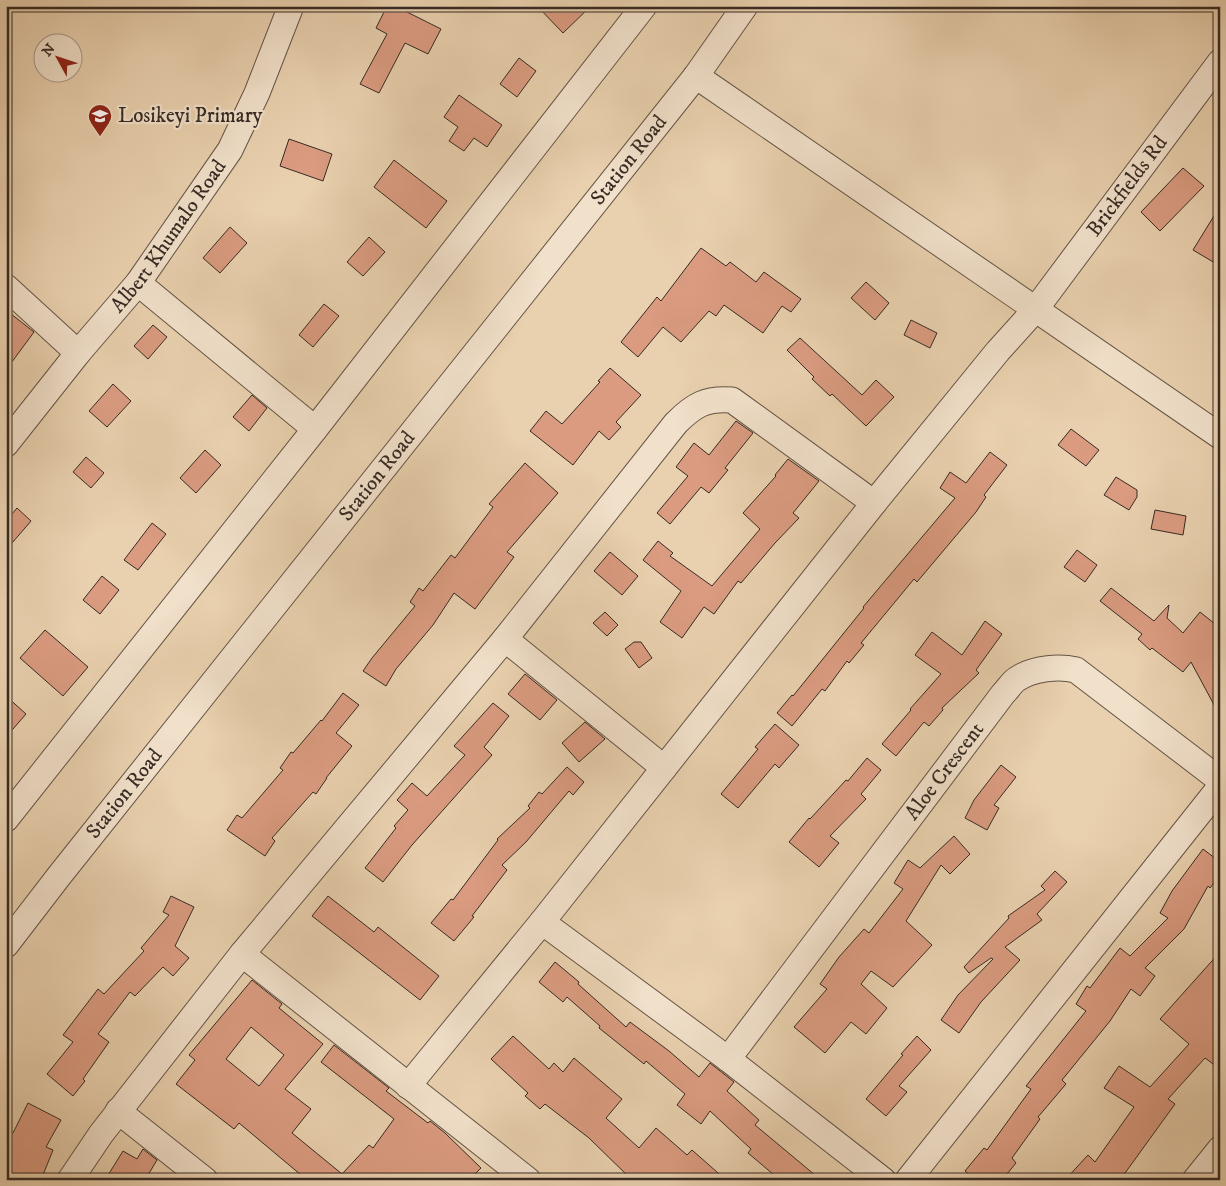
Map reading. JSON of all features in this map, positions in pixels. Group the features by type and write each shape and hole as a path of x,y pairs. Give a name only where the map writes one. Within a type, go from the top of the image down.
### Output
{"street":[{"name":"Albert Khumalo Road","path":"6,444 78,353 138,282 230,150 257,93 291,6"},
{"path":"6,819 316,430 644,6"},
{"name":"Station Road","path":"6,945 65,868 696,76 745,6"},
{"name":"Brickfields Rd","path":"408,1086 542,922 874,503 998,351 1035,310 1218,68"},
{"path":"696,76 1220,436"},
{"path":"138,282 316,430"},
{"path":"6,287 78,353"},
{"path":"70,1180 81,1161 118,1112 242,954 505,639 676,423 688,412 704,402 717,398 732,400 874,503"},
{"path":"505,639 664,768"},
{"name":"Aloe Crescent","path":"728,1059 1003,694 1017,679 1038,670 1057,668 1076,670 1220,780"},
{"path":"908,1180 1220,787"},
{"path":"542,922 728,1059 883,1180"},
{"path":"242,954 528,1180"},
{"path":"118,1112 205,1180"},
{"path":"1195,1180 1220,1149"}],"building":[{"path":"387,6 395,6 441,29 428,54 405,43 379,93 360,84 387,34 376,28"},
{"path":"537,6 591,6 563,33"},
{"path":"519,58 536,71 517,97 500,84"},
{"path":"459,95 502,125 487,147 474,138 464,151 449,141 458,127 444,117"},
{"path":"289,139 332,154 323,181 280,166"},
{"path":"394,160 447,201 426,228 374,187"},
{"path":"1183,168 1204,186 1160,231 1141,212"},
{"path":"1220,206 1220,266 1193,250"},
{"path":"230,227 247,243 220,273 203,258"},
{"path":"369,237 385,252 363,276 347,262"},
{"path":"701,248 726,266 730,262 756,282 764,272 801,299 791,312 782,306 763,333 724,305 716,316 709,311 681,342 663,327 638,357 621,342 657,297 661,301"},
{"path":"866,282 889,303 875,320 851,298"},
{"path":"324,304 339,316 313,347 299,335"},
{"path":"6,310 34,332 6,370"},
{"path":"911,320 937,333 930,348 904,335"},
{"path":"153,325 167,337 148,359 134,346"},
{"path":"800,338 862,395 876,380 894,397 866,426 832,394 830,396 812,379 814,377 787,350"},
{"path":"610,368 641,395 616,422 621,427 609,440 599,431 573,465 530,431 546,411 562,424 600,382 598,381"},
{"path":"113,384 131,401 107,427 89,411"},
{"path":"252,395 267,408 249,431 233,417"},
{"path":"736,421 753,433 725,468 728,470 709,493 701,487 670,524 657,513 688,476 676,467 694,443 709,455"},
{"path":"1071,429 1099,450 1086,466 1058,445"},
{"path":"205,450 221,465 196,493 180,478"},
{"path":"990,452 1007,465 984,495 986,497 976,512 917,582 914,579 861,643 864,645 849,663 847,661 825,691 822,689 792,726 777,713 955,498 940,488 950,472 966,483"},
{"path":"86,457 104,473 91,488 73,472"},
{"path":"788,459 819,481 793,513 799,518 741,583 738,581 714,614 704,607 682,638 660,622 681,591 643,560 658,541 673,553 670,556 712,586 760,529 743,513 776,476"},
{"path":"525,463 558,493 507,552 514,557 475,609 454,593 433,625 396,669 386,686 363,671 415,606 410,602 419,588 423,591 451,555 455,558 493,507 489,504"},
{"path":"1116,477 1137,490 1137,497 1129,510 1104,495"},
{"path":"17,508 31,521 6,550 6,521"},
{"path":"1155,510 1186,516 1183,535 1151,529"},
{"path":"152,523 166,534 138,570 124,560"},
{"path":"1077,550 1097,565 1085,582 1064,567"},
{"path":"610,552 638,576 622,595 594,571"},
{"path":"102,576 119,590 100,614 83,600"},
{"path":"1111,588 1154,621 1169,605 1167,618 1183,633 1200,612 1220,628 1220,716 1191,662 1183,672 1152,648 1150,650 1138,639 1142,634 1100,601"},
{"path":"605,612 618,625 607,636 593,623"},
{"path":"985,621 1002,634 976,670 979,673 942,708 943,710 929,726 924,722 896,756 882,744 941,674 915,655 932,632 962,655"},
{"path":"45,630 88,667 63,696 20,658"},
{"path":"634,642 641,642 652,658 639,668 625,649"},
{"path":"525,674 557,700 540,720 508,694"},
{"path":"343,693 359,705 336,733 352,746 326,778 316,794 313,792 272,838 275,841 265,856 227,830 237,815 242,818 283,770 280,768 291,752 293,753 322,721"},
{"path":"6,696 26,714 6,737"},
{"path":"493,703 509,716 484,747 492,755 412,845 383,882 365,868 396,828 394,826 408,810 397,800 412,783 427,796 465,755 454,746"},
{"path":"585,722 605,739 579,762 562,743"},
{"path":"775,724 799,745 779,768 775,764 738,808 721,794 758,749 755,747"},
{"path":"867,758 881,770 861,794 866,799 830,836 839,843 819,867 789,842 809,818 846,780 848,781"},
{"path":"1001,765 1016,777 994,805 999,808 987,830 965,818 974,800"},
{"path":"567,767 584,782 573,795 569,791 526,842 502,865 507,870 472,916 474,917 454,941 431,923 451,899 453,900 497,839 530,808 528,806 539,792 542,794"},
{"path":"954,836 970,854 950,874 941,865 906,921 932,945 893,987 871,971 861,984 887,1008 866,1034 851,1022 825,1053 794,1027 827,989 820,984 839,957 864,929 869,933 903,889 894,883 908,860 920,868"},
{"path":"1203,849 1220,862 1220,875 1210,888 1208,886 1184,929 1145,968 1155,976 1140,996 1131,989 1110,1021 1062,1080 1066,1084 1038,1117 1040,1119 1012,1158 1016,1163 1002,1180 975,1180 965,1171 984,1148 987,1150 1031,1089 1026,1086 1086,1011 1076,1004 1087,986 1090,988 1120,948 1130,956 1168,918 1160,913 1172,891"},
{"path":"1055,871 1067,882 1037,914 1042,920 1005,947 1020,960 981,1002 959,1033 941,1020 958,995 993,959 991,958 969,973 964,967 1009,918 1008,916 1045,890 1041,886"},
{"path":"171,896 194,907 175,946 189,958 173,976 163,967 135,996 130,992 98,1034 109,1042 83,1079 85,1081 73,1096 47,1074 73,1042 63,1035 98,989 104,994 144,951 141,948 169,915 163,912"},
{"path":"328,896 374,932 378,927 439,976 420,1000 312,916"},
{"path":"1220,952 1220,1069 1205,1058 1168,1099 1175,1104 1120,1180 1065,1180 1088,1155 1095,1162 1134,1107 1104,1088 1119,1066 1150,1087 1189,1044 1160,1019"},
{"path":"555,962 626,1027 630,1022 669,1051 699,1077 710,1063 734,1082 727,1091 759,1120 755,1125 821,1180 780,1180 748,1153 751,1149 710,1111 701,1124 677,1105 685,1094 646,1061 644,1064 599,1028 600,1026 567,997 563,1002 539,982"},
{"path":"252,980 282,1004 279,1008 323,1044 285,1089 311,1109 292,1133 342,1174 369,1145 373,1148 394,1119 321,1062 334,1045 389,1088 386,1091 428,1123 430,1121 445,1133 481,1168 469,1180 307,1180 239,1123 234,1129 176,1084 195,1060 189,1055","holes":["251,1027 284,1055 259,1086 226,1059"]},
{"path":"513,1036 549,1069 554,1063 563,1072 574,1058 622,1099 606,1118 639,1148 656,1128 687,1155 692,1150 726,1180 632,1180 589,1138 545,1104 540,1109 525,1096 528,1093 491,1059"},
{"path":"917,1036 931,1050 899,1086 907,1092 886,1116 866,1099"},
{"path":"28,1103 61,1120 46,1147 53,1150 41,1180 6,1180 6,1130 13,1133"},
{"path":"143,1149 157,1160 145,1180 105,1180 123,1151 137,1159"}],"place":[{"name":"Losikeyi Primary","path":"100,137"}]}
